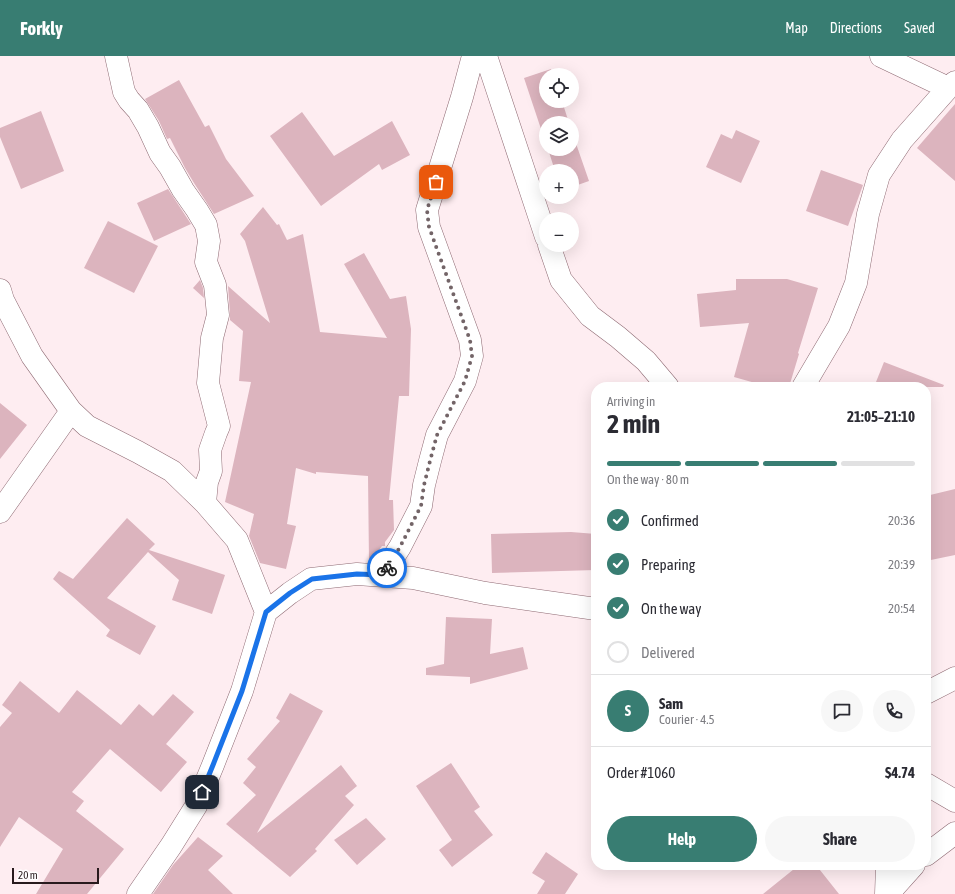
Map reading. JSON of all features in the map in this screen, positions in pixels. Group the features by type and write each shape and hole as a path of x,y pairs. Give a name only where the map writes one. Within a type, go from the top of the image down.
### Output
{"street":[{"path":"116,56 124,92 138,110 160,153 206,225 209,240 206,262 215,285 218,315 212,338 208,383 219,426 210,450 210,471 207,482 205,503"},
{"path":"383,575 400,547 421,506 424,485 437,435 465,381 472,356 470,340 429,227 427,210 473,56"},
{"path":"486,56 539,216"},
{"path":"806,382 839,326 856,283 868,214 879,175 902,140 952,85 881,56"},
{"path":"551,252 561,280 590,316 646,361 664,382"},
{"path":"0,290 3,300 32,356 71,411 87,426 172,471 205,503 238,540 266,612"},
{"path":"0,512 71,411"},
{"path":"138,894 196,806 242,691 266,612 290,593 312,579 357,574 413,578 485,592 591,608"},
{"path":"931,690 955,678"},
{"path":"931,787 955,801"},
{"path":"931,851 955,833"},
{"path":"887,870 887,894"},
{"path":"887,894 909,870"}],"building":[{"path":"539,73 539,108 564,108 567,116 539,116 539,123 524,78"},
{"path":"179,80 205,127 209,125 226,159 254,196 214,214 185,168 170,138 167,139 159,121 145,99"},
{"path":"955,104 955,181 917,148"},
{"path":"41,111 64,171 21,189 0,137 0,128"},
{"path":"302,112 334,156 392,121 410,155 382,170 379,164 321,206 270,136"},
{"path":"736,130 760,141 741,183 706,167 721,134 732,139"},
{"path":"579,152 589,181 579,185 579,164 553,164 550,156 579,156"},
{"path":"821,170 863,185 848,226 806,211"},
{"path":"168,189 191,224 154,241 137,203"},
{"path":"263,207 277,225 279,224 287,240 303,234 320,332 387,338 344,264 364,253 390,299 406,296 411,329 409,396 399,396 389,500 393,500 394,530 385,542 385,546 382,546 370,562 368,476 316,472 316,474 296,468 287,524 296,526 286,569 260,563 249,536 254,514 225,502 251,382 239,381 243,331 230,320 228,286 270,323 245,241 240,234"},
{"path":"108,221 158,246 134,293 84,268"},
{"path":"736,279 787,279 818,288 791,382 752,382 734,377 749,323 700,327 697,294 736,290"},
{"path":"200,280 203,288 204,298 193,288"},
{"path":"884,362 944,385 943,387 931,387 931,382 876,382"},
{"path":"0,403 27,425 0,459"},
{"path":"955,489 955,555 931,560 931,495"},
{"path":"127,518 155,544 149,550 225,575 212,614 172,600 179,580 148,552 107,598 156,626 140,655 106,636 110,630 53,579 59,571 73,579"},
{"path":"571,532 591,534 591,570 492,573 491,534"},
{"path":"446,617 492,619 490,654 523,647 528,669 470,684 470,677 426,675 426,668 444,664"},
{"path":"20,681 59,713 77,690 121,725 139,704 153,716 173,694 194,712 166,744 187,762 161,792 110,749 72,792 84,801 76,811 124,849 87,894 36,894 63,849 19,817 0,847 0,727 12,713 2,705"},
{"path":"290,693 323,711 257,833 341,765 357,786 345,796 354,805 315,849 317,851 290,877 226,824 256,795 243,783 256,767 247,759 280,721 276,718"},
{"path":"451,763 480,807 474,811 493,835 452,867 439,850 452,840 416,786"},
{"path":"366,818 386,839 357,865 334,840"},
{"path":"198,837 223,856 208,870 233,894 153,894 173,865"},
{"path":"546,852 578,874 565,894 537,894 545,881 532,873"},
{"path":"793,870 820,870 839,894 763,894"}],"way so far":[{"path":"387,568 400,547 421,506 424,485 437,435 465,381 472,356 470,340 429,227 427,210 436,182"}],"route":[{"path":"202,792 242,691 266,612 290,593 312,579 357,574 383,575 387,568"}]}
